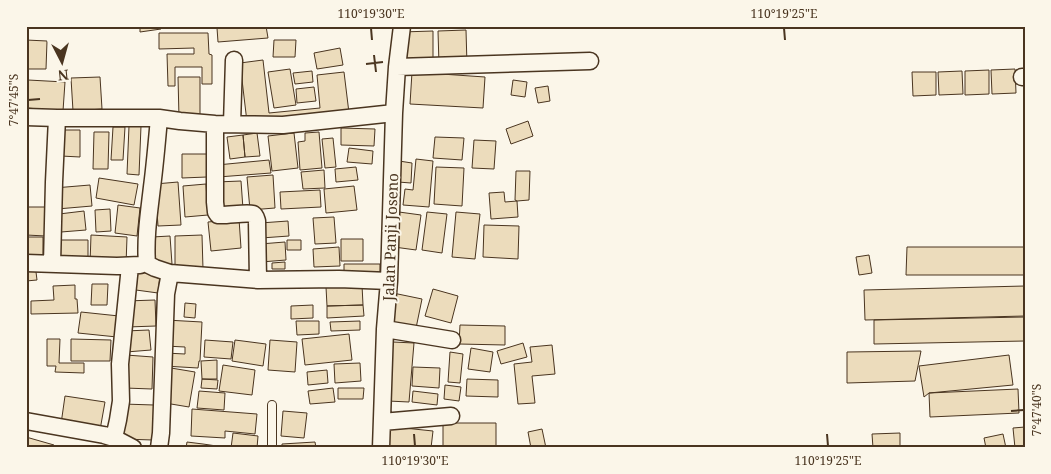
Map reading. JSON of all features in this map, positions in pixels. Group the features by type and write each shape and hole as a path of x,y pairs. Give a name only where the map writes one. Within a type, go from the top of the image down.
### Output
{"street":[{"name":"Jalan Panji Joseno","path":"381,448 385,330 389,281 394,113 402,26"},
{"path":"232,124 234,60"},
{"path":"397,66 590,61"},
{"path":"26,117 165,119 215,124 283,125 394,113"},
{"path":"52,264 57,118"},
{"path":"148,264 146,239 155,164 165,119"},
{"path":"215,124 214,202 216,212 218,215 254,214 256,216 258,280"},
{"path":"26,262 130,266 148,264 170,273 258,280 339,279 389,281"},
{"path":"107,440 118,420 120,364 130,266"},
{"path":"159,448 166,294 170,273"},
{"path":"385,330 452,340"},
{"path":"382,422 451,416"},
{"path":"26,421 133,448"}],"lane":[{"path":"272,405 272,448"}],"building":[{"path":"140,26 161,26 161,29 140,32"},
{"path":"226,26 266,26 268,38 218,42 217,28"},
{"path":"466,30 467,65 439,65 438,31"},
{"path":"433,31 433,61 402,62 401,32"},
{"path":"159,33 208,33 209,54 212,55 212,84 202,84 202,67 175,67 175,86 168,86 167,54 194,54 194,48 159,49"},
{"path":"26,40 47,41 46,69 26,69"},
{"path":"274,40 296,40 295,57 273,57"},
{"path":"340,48 343,65 317,69 314,53"},
{"path":"263,60 269,113 320,108 317,75 344,72 349,113 247,122 240,63"},
{"path":"290,69 296,105 274,108 268,72"},
{"path":"1015,69 1016,93 992,94 991,70"},
{"path":"989,70 989,94 965,95 965,71"},
{"path":"312,71 313,82 295,84 293,73"},
{"path":"962,71 963,94 939,95 938,72"},
{"path":"412,72 485,77 483,108 410,104"},
{"path":"912,72 936,72 936,95 913,96"},
{"path":"100,77 102,109 73,111 71,78"},
{"path":"178,77 200,77 200,117 179,118"},
{"path":"28,80 65,82 63,111 27,108"},
{"path":"513,80 527,82 525,97 511,95"},
{"path":"548,86 550,101 538,103 535,88"},
{"path":"314,87 316,101 297,103 296,89"},
{"path":"528,121 533,136 511,144 506,129"},
{"path":"129,126 141,126 139,175 127,174"},
{"path":"113,127 125,127 123,160 111,160"},
{"path":"341,128 375,129 374,146 341,145"},
{"path":"61,130 80,130 80,157 61,156"},
{"path":"94,132 109,132 108,169 93,169"},
{"path":"319,132 322,168 300,170 298,142 305,141 305,133"},
{"path":"257,133 260,156 245,157 243,135"},
{"path":"294,133 298,168 272,171 268,136"},
{"path":"243,135 245,157 230,159 227,137"},
{"path":"435,137 464,138 462,160 433,158"},
{"path":"333,138 336,167 325,168 322,139"},
{"path":"474,140 496,141 494,169 472,168"},
{"path":"349,148 373,151 372,164 347,162"},
{"path":"182,154 207,154 207,177 182,178"},
{"path":"416,159 433,161 429,207 403,205 405,189 413,190"},
{"path":"269,160 271,173 218,177 217,165"},
{"path":"399,161 412,163 411,183 398,182"},
{"path":"356,167 358,180 336,182 335,169"},
{"path":"436,167 464,168 462,206 434,204"},
{"path":"324,170 325,188 303,189 301,172"},
{"path":"516,171 530,171 529,200 515,200"},
{"path":"273,175 275,208 250,210 247,177"},
{"path":"99,178 138,184 134,205 96,198"},
{"path":"241,181 243,209 218,210 216,182"},
{"path":"178,182 181,225 158,226 155,184"},
{"path":"206,184 208,215 185,217 183,186"},
{"path":"90,185 92,206 57,209 54,188"},
{"path":"354,186 357,210 326,213 324,189"},
{"path":"320,190 321,207 281,209 280,192"},
{"path":"504,192 505,202 517,201 518,217 491,219 489,193"},
{"path":"118,205 140,208 137,236 115,233"},
{"path":"26,207 47,207 46,236 26,235"},
{"path":"110,209 111,231 96,232 95,210"},
{"path":"84,211 86,230 61,232 59,214"},
{"path":"399,212 421,215 416,250 394,247"},
{"path":"427,212 447,214 442,253 422,250"},
{"path":"456,212 480,214 475,259 452,257"},
{"path":"334,217 336,243 315,244 313,218"},
{"path":"239,219 241,248 211,251 208,222"},
{"path":"288,221 289,236 261,238 260,223"},
{"path":"484,225 519,226 518,259 483,257"},
{"path":"91,235 127,237 126,265 90,264"},
{"path":"202,235 203,269 175,270 175,236"},
{"path":"170,236 172,264 154,265 152,237"},
{"path":"26,237 43,237 43,259 26,259"},
{"path":"341,239 363,239 363,261 341,261"},
{"path":"55,240 88,240 88,260 56,261"},
{"path":"287,240 301,240 301,250 287,250"},
{"path":"285,242 286,260 261,262 260,244"},
{"path":"339,247 340,266 314,267 313,249"},
{"path":"907,247 1025,247 1025,275 906,275"},
{"path":"869,255 872,273 859,275 856,257"},
{"path":"285,262 285,269 272,269 272,263"},
{"path":"35,264 37,280 26,281 26,265"},
{"path":"344,264 380,264 380,277 344,278"},
{"path":"138,272 160,275 158,293 136,290"},
{"path":"92,284 108,284 107,305 91,305"},
{"path":"75,285 78,313 31,314 31,301 54,300 53,286"},
{"path":"362,285 363,305 327,306 326,287"},
{"path":"1025,286 1025,316 865,320 864,290"},
{"path":"433,289 458,296 451,323 425,316"},
{"path":"393,293 422,299 415,333 386,327"},
{"path":"155,300 156,326 127,327 126,301"},
{"path":"185,303 196,304 195,318 184,317"},
{"path":"313,305 313,318 291,319 291,306"},
{"path":"363,305 364,316 327,318 327,306"},
{"path":"81,312 119,316 117,337 78,333"},
{"path":"1025,317 1025,341 874,344 874,320"},
{"path":"166,320 202,322 198,368 164,366 165,353 185,354 185,347 165,346"},
{"path":"296,321 319,321 319,334 297,335"},
{"path":"360,321 360,330 331,331 330,322"},
{"path":"460,325 505,326 505,345 459,344"},
{"path":"149,330 151,350 126,352 125,331"},
{"path":"349,334 352,360 305,365 302,339"},
{"path":"47,339 60,339 59,363 84,363 84,373 55,372 56,366 47,366"},
{"path":"71,339 111,340 110,361 71,361"},
{"path":"205,340 233,342 231,359 204,357"},
{"path":"235,340 266,344 263,366 232,361"},
{"path":"270,340 297,342 295,372 268,370"},
{"path":"393,342 414,343 409,402 388,401"},
{"path":"523,343 527,357 501,364 497,351"},
{"path":"552,345 555,374 532,376 535,403 518,404 514,364 532,362 530,347"},
{"path":"471,348 493,352 490,372 468,369"},
{"path":"921,351 915,381 847,383 847,352"},
{"path":"450,352 463,354 460,383 448,382"},
{"path":"126,355 153,357 152,389 125,388"},
{"path":"1009,355 1013,385 929,393 924,397 919,366"},
{"path":"217,360 217,379 202,379 201,361"},
{"path":"360,363 361,381 335,383 334,364"},
{"path":"223,365 255,370 252,395 219,391"},
{"path":"413,367 440,368 439,388 412,386"},
{"path":"171,368 195,372 189,407 165,403"},
{"path":"327,370 328,383 308,385 307,372"},
{"path":"202,379 218,380 217,389 201,388"},
{"path":"467,379 498,380 498,397 466,396"},
{"path":"445,385 461,387 459,401 444,399"},
{"path":"333,388 335,402 310,404 308,391"},
{"path":"338,388 364,388 363,399 338,399"},
{"path":"1018,389 1019,413 930,417 929,393"},
{"path":"199,391 225,393 224,410 197,408"},
{"path":"413,391 438,394 437,405 412,402"},
{"path":"65,396 105,402 100,430 61,424"},
{"path":"123,404 154,405 153,440 122,439"},
{"path":"192,409 257,414 255,434 225,431 225,438 191,436"},
{"path":"283,411 307,413 304,438 281,436"},
{"path":"443,423 496,423 496,448 443,448"},
{"path":"385,426 433,431 431,448 383,448"},
{"path":"1025,427 1025,448 1015,448 1013,428"},
{"path":"542,429 546,448 531,448 528,432"},
{"path":"233,433 258,436 257,448 231,448"},
{"path":"900,433 900,448 873,448 872,434"},
{"path":"1003,434 1006,448 986,448 984,438"},
{"path":"26,437 54,445 53,448 26,448"},
{"path":"187,442 203,444 230,448 186,448"},
{"path":"315,442 316,448 282,448 282,444"}]}
